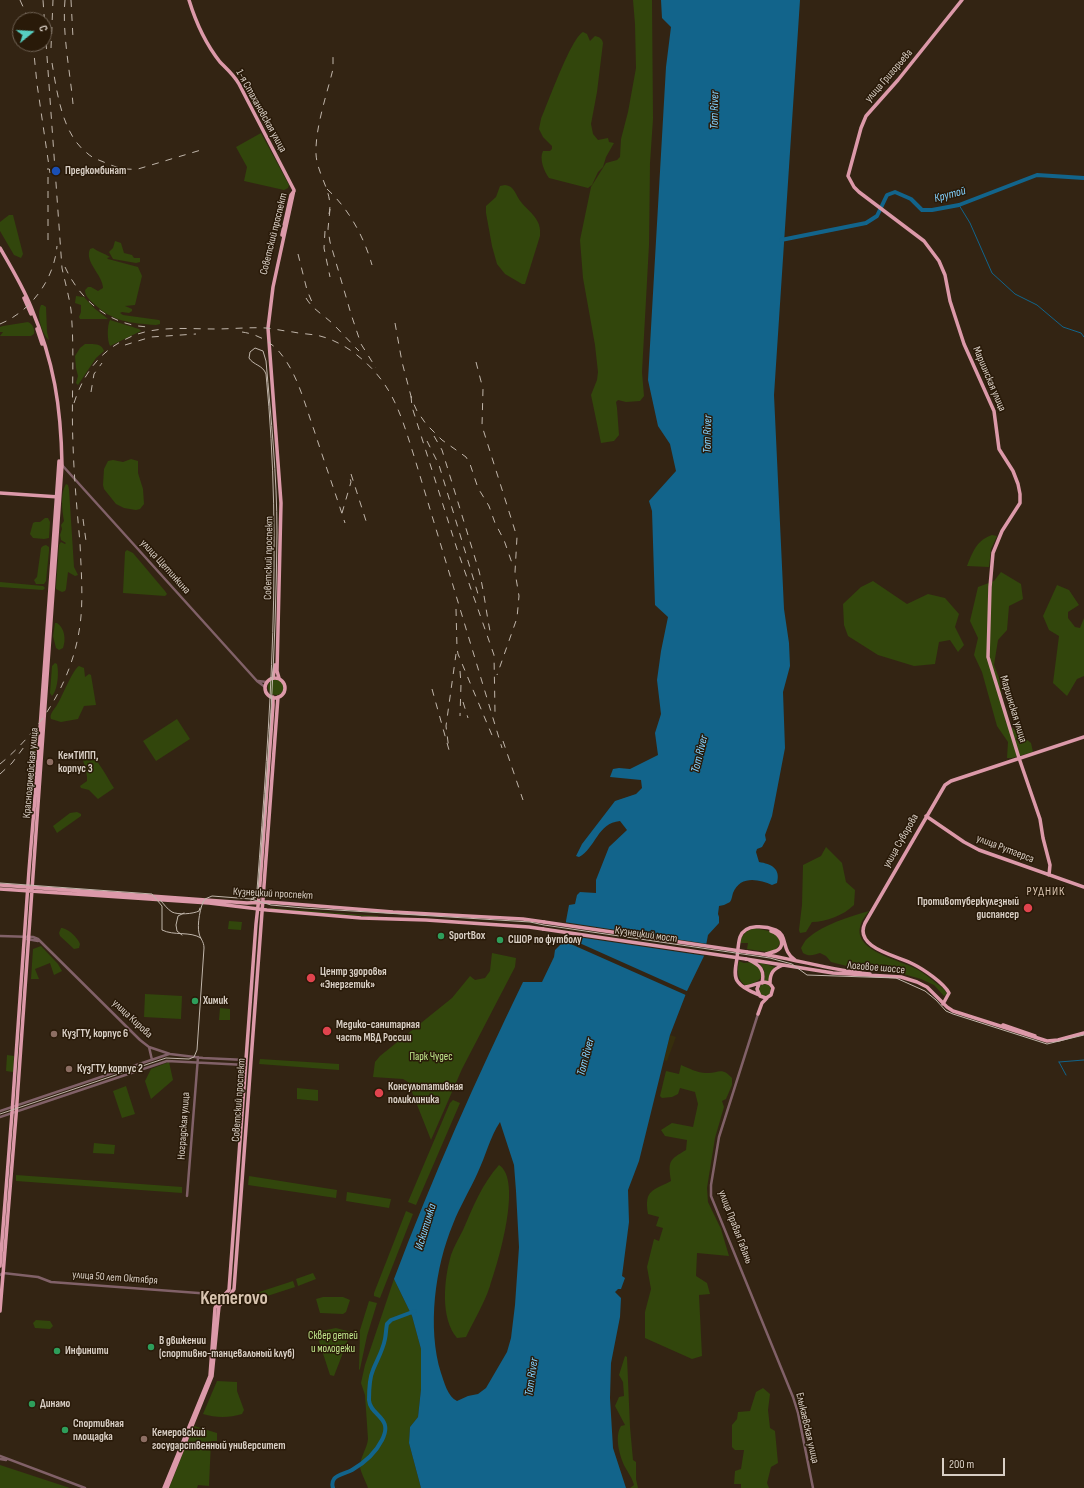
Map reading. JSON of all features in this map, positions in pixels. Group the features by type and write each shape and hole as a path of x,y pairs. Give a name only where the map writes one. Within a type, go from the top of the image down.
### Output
{"main road":[{"name":"1-я Стахановская улица","path":"189,0 202,35 220,62 239,84 294,190"},
{"name":"улица Григорьева","path":"849,178 861,128 866,116 898,80 962,0"},
{"name":"Мариинская улица","path":"849,178 854,188 924,241 939,261 945,275 950,301 964,344 994,411 999,449 1014,470 1020,494 1020,503 1002,531 993,553 987,645 988,657 1019,758 1040,819 1050,866 1049,875"},
{"name":"Советский проспект","path":"279,678 277,671 281,513 268,328 273,286 294,190"},
{"name":"Красноармейская улица","path":"0,248 30,305 51,364 60,414 61,464 1,1274 0,1311"},
{"name":"Красноармейская улица","path":"0,253 29,309 48,360 56,403 61,464"},
{"name":"Советский проспект","path":"273,678 276,655 279,514 277,466"},
{"path":"0,493 59,497"},
{"path":"273,678 279,678 284,682 286,687 284,693 278,698 268,694 266,687 267,682 273,678"},
{"name":"Советский проспект","path":"164,1488 210,1376 215,1308 218,1302 227,1296 229,1290 243,1094 248,1065 251,1059 273,697"},
{"name":"Советский проспект","path":"260,902 278,698"},
{"name":"улица Суворова","path":"944,1003 949,993 945,987 912,963 885,953 871,944 865,938 863,932 865,923 941,789 947,783 1084,737"},
{"name":"улица Рутгерса","path":"926,816 964,842 979,850 1084,887"},
{"name":"Кузнецкий проспект","path":"0,885 29,889 209,903 361,918 426,920 543,929"},
{"name":"Кузнецкий проспект","path":"0,889 29,889 260,902 453,916 523,919 544,922"},
{"name":"Советский проспект","path":"167,1488 212,1376 218,1308 220,1303 234,1289 248,1095 248,1065 246,1060 260,908"},
{"name":"Кузнецкий мост","path":"544,922 747,952"},
{"path":"783,965 773,970 770,975 770,983 773,991 767,998 744,987 738,982 735,975 740,936 744,931 751,927 777,930 783,937 785,947 789,955 799,961"},
{"path":"763,928 777,933 782,941 781,946 776,951 764,954"},
{"name":"Кузнецкий мост","path":"543,929 746,959"},
{"name":"Логовое шоссе","path":"747,952 799,961 832,969 867,973 895,974 909,977 928,985 944,1003"},
{"path":"746,959 756,963 761,968 763,974 761,983 757,989 759,995"},
{"name":"Логовое шоссе","path":"746,959 833,973 901,977 927,987 953,1011 1047,1041 1065,1038 1084,1032"},
{"path":"744,987 766,982 770,983"},
{"name":"улица Правая Гавань","path":"758,1014 759,995"},
{"name":"улица Правая Гавань","path":"758,1014 762,1003 767,998"},
{"name":"улица Кирова","path":"246,1060 251,1059"},
{"path":"243,1094 246,1093 248,1095"},
{"name":"Красноармейская улица","path":"0,1266 14,1112"},
{"path":"232,1243 235,1247 238,1244"},
{"path":"231,1255 234,1253 237,1255"}],"street":[{"name":"улица Щетинкина","path":"61,464 256,680 266,687"},
{"path":"256,680 267,682"},
{"path":"0,936 26,938"},
{"name":"улица Кирова","path":"26,938 40,942 140,1040 149,1047 170,1054 246,1060"},
{"name":"улица Правая Гавань","path":"758,1014 719,1137 714,1162 711,1196 775,1351"},
{"path":"149,1047 152,1060"},
{"path":"0,1111 170,1054"},
{"name":"Ноградская улица","path":"187,1196 198,1057"},
{"path":"0,1117 167,1061 248,1065"},
{"name":"улица 50 лет Октября","path":"1,1274 38,1277 51,1282 227,1296"},
{"name":"Елыкаевская улица","path":"775,1351 798,1412 812,1488"},
{"path":"0,1458 85,1488"}],"green space":[{"path":"633,0 652,0 653,119 650,163 649,245 642,372 644,396 640,401 626,402 618,400 616,402 619,435 614,441 601,443 591,395 597,380 598,372 595,345 583,278 580,240 591,187 606,163 617,160 620,157 621,139 628,112 636,68"},
{"path":"583,32 587,34 590,41 595,36 600,38 603,43 597,92 591,124 593,134 598,140 608,138 609,142 614,143 606,157 603,167 598,172 592,185 588,188 549,178 544,168 542,154 543,151 550,151 552,146 543,137 539,129 541,119 566,58 572,46"},
{"path":"261,133 289,185 288,188 284,190 244,181 247,167 236,147"},
{"path":"505,185 513,189 521,202 535,217 539,225 540,236 525,284 522,284 505,274 497,264 492,246 486,206 496,197 500,186"},
{"path":"9,215 13,215 23,254 21,258 14,255 0,231 0,222"},
{"path":"115,241 121,243 124,253 132,255 134,258 140,258 140,262 136,263 113,259 109,252 113,248"},
{"path":"93,248 110,257 107,258 108,259 138,267 142,276 135,305 125,306 132,309 132,311 129,313 120,313 123,315 159,320 160,324 156,325 130,322 115,318 100,309 89,299 85,290 88,287 98,291 103,288 100,278 91,264 89,254 90,249"},
{"path":"76,296 84,297 94,308 108,319 80,319 81,305 75,303"},
{"path":"41,305 46,307 47,332 49,340 40,324 39,314"},
{"path":"110,320 139,329 141,331 110,346 108,340 108,326"},
{"path":"28,322 34,329 34,334 31,336 0,336 3,332 0,332 0,327"},
{"path":"85,344 99,345 104,351 96,358 78,385 76,383 78,376 75,356 80,348"},
{"path":"131,459 138,461 138,473 143,489 144,504 140,509 136,510 124,508 116,504 104,489 103,485 104,469 108,461 113,460 123,462"},
{"path":"66,484 68,485 69,489 74,567 78,575 75,576 68,572 66,589 62,592 56,589 56,587 59,545 61,542 66,543 61,540 60,535 62,529 61,525 64,521 62,497"},
{"path":"45,518 48,518 50,522 49,538 33,538 30,534 33,523 40,522"},
{"path":"992,535 997,536 991,549 989,567 967,566 979,543"},
{"path":"46,545 49,547 49,551 46,581 44,584 36,584 34,580 37,577 41,548"},
{"path":"127,550 133,553 165,591 167,594 165,596 123,593 125,552"},
{"path":"1001,572 1021,584 1023,599 1009,606 1007,630 998,640 994,665 999,678 1006,723 1031,743 1033,752 1012,758 1007,758 1008,742 997,726 982,672 974,655 978,638 970,621 978,587 994,581"},
{"path":"873,581 907,604 928,594 945,598 959,614 955,627 964,645 958,652 950,640 939,642 935,664 914,666 878,655 848,636 844,625 843,604 861,587"},
{"path":"0,582 43,586 45,588 43,590 0,587"},
{"path":"1057,585 1069,590 1079,605 1068,612 1068,618 1075,627 1080,628 1084,618 1084,676 1077,679 1067,696 1053,683 1059,636 1049,630 1043,616"},
{"path":"55,623 62,628 65,638 63,648 59,650 56,648 53,636"},
{"path":"55,663 58,667 58,681 56,690 52,696 50,693 52,666"},
{"path":"79,666 84,668 85,677 89,674 91,675 96,705 84,706 78,719 61,722 51,719 51,714 74,672"},
{"path":"276,679 283,684 284,687 279,694 276,695 269,690 268,687 273,680"},
{"path":"177,719 190,739 156,761 143,741"},
{"path":"34,739 36,742 36,766 34,768 31,745"},
{"path":"82,750 97,761 114,788 98,799 89,790 81,788 80,786 87,781"},
{"path":"77,812 81,814 81,816 57,833 53,826 70,813"},
{"path":"826,847 842,863 846,882 855,890 854,905 845,912 834,917 823,921 812,922 806,932 800,933 803,865 821,856"},
{"path":"271,909 378,916 378,917"},
{"path":"869,911 862,922 860,933 862,940 876,952 921,972 942,988 947,994 944,996 934,985 921,979 896,972 862,970 831,962 826,956 820,953 809,955 803,953 801,948 806,940 814,933 837,922"},
{"path":"229,921 242,922 241,930 228,929"},
{"path":"61,928 70,931 75,936 80,944 79,948 74,949 60,936 59,933"},
{"path":"755,928 773,932 778,935 780,943 776,950 768,952 747,949 748,943 740,943 745,933"},
{"path":"41,946 58,964 62,971 54,975 50,963 35,969 39,979 31,979 33,949"},
{"name":"Парк Чудес","path":"492,953 516,958 515,967 462,1069 431,1140 408,1082 403,1079 373,1077 375,1062 380,1056 452,998 470,976 475,980 485,978 490,971"},
{"path":"739,961 744,963 753,962 761,970 762,977 756,982 746,986 743,984 738,975"},
{"path":"758,962 775,967 769,975 769,981 764,981 764,970"},
{"path":"765,984 769,986 771,990 769,994 765,996 761,994 759,990 761,986"},
{"path":"145,994 182,996 181,1019 144,1017"},
{"path":"220,1008 230,1009 230,1020 219,1020"},
{"path":"7,1055 14,1056 13,1072 6,1071"},
{"path":"260,1059 339,1064 339,1070 259,1064"},
{"path":"169,1062 173,1080 151,1099 145,1081 151,1069"},
{"path":"681,1065 703,1073 722,1071 732,1078 732,1085 726,1099 722,1101 724,1107 715,1138 707,1188 708,1202 721,1229 729,1256 697,1253 696,1276 707,1283 710,1294 699,1295 702,1356 692,1359 645,1338 645,1312 651,1289 647,1267 654,1239 659,1241 663,1228 656,1226 659,1217 648,1214 647,1200 651,1192 671,1181 671,1162 676,1156 686,1150 687,1140 665,1136 661,1130 672,1123 693,1127 698,1104 695,1092 680,1088 678,1094 672,1097 662,1098 660,1096 666,1071 679,1074"},
{"path":"126,1086 135,1114 122,1118 113,1091"},
{"path":"297,1088 318,1090 318,1101 297,1099"},
{"path":"453,1100 460,1103 416,1205 408,1202 450,1103"},
{"path":"94,1143 115,1145 114,1154 93,1153"},
{"path":"499,1165 506,1174 509,1187 509,1204 503,1242 494,1275 482,1306 466,1337 457,1338 448,1320 445,1298 445,1287 451,1255 478,1196"},
{"path":"16,1175 182,1187 182,1193 16,1181"},
{"path":"249,1176 337,1190 336,1198 248,1185"},
{"path":"347,1192 391,1199 389,1208 346,1201"},
{"path":"406,1211 413,1214 380,1298 374,1296 374,1293"},
{"path":"313,1273 316,1279 298,1286 296,1279"},
{"path":"394,1279 412,1316 421,1349 421,1389 418,1417 410,1427 409,1443 421,1488 368,1488 360,1467 368,1439 365,1395 361,1383 365,1365"},
{"path":"293,1281 295,1287 252,1301 250,1295"},
{"path":"323,1297 343,1297 350,1300 346,1312 343,1314 320,1313 316,1299"},
{"path":"369,1301 377,1303 359,1370 360,1330"},
{"path":"36,1320 50,1321 53,1326 50,1329 35,1328 33,1323"},
{"name":"Сквер детей и молодежи","path":"336,1328 351,1332 334,1376 330,1375 316,1332"},
{"path":"625,1356 627,1357 633,1460 636,1462 636,1479 638,1488 630,1488 634,1485 621,1458 618,1447 619,1431 621,1426 625,1425 615,1406 619,1397 624,1396 623,1382 619,1375"},
{"path":"217,1381 237,1382 237,1391 244,1410 242,1414 222,1417 203,1414"},
{"path":"763,1388 770,1394 768,1410 770,1428 775,1431 778,1463 771,1467 767,1483 769,1488 741,1488 741,1484 734,1484 735,1471 741,1469 744,1450 735,1450 732,1447 732,1425 737,1419 738,1412 750,1411 756,1392"},
{"path":"194,1426 217,1433 217,1441 211,1441 209,1486 198,1485 197,1488 169,1488"},
{"path":"0,1465 70,1488 0,1488"}],"sand":[{"path":"670,1035 676,1037 667,1061 664,1060"}],"water":[{"name":"Tom River","path":"661,0 800,0 774,395 784,609 789,643 790,666 783,692 785,748 772,816 765,835 766,840 762,847 757,849 756,852 759,862 774,868 778,874 778,878 777,883 772,885 756,880 740,883 736,887 730,902 719,906 719,923 708,935 704,956 687,991 670,1035 639,1161 628,1190 629,1222 622,1276 625,1278 621,1289 618,1289 615,1292 621,1298 620,1317 611,1363 610,1398 613,1448 626,1488 421,1488 409,1443 410,1427 418,1417 421,1389 421,1349 412,1316 394,1279 455,1129 523,982 542,982 554,957 555,950 566,937 566,921 569,905 575,904 577,895 580,892 596,893 596,880 609,847 627,830 620,821 606,826 585,853 579,857 576,856 582,844 615,801 636,794 642,788 641,780 610,777 613,769 630,769 658,755 655,733 661,714 657,680 668,617 655,605 652,511 649,501 676,471 670,444 658,426 648,380 666,67 671,27 662,18","holes":["500,1122 514,1165 519,1247 511,1338 507,1352 486,1388 478,1394 468,1396 457,1401 449,1393 441,1373 434,1337 435,1298 442,1259 456,1217 481,1166 493,1134"]}],"pier":[{"path":"564,922 708,944 706,956 564,935"},
{"path":"566,937 689,992 688,996 564,941"}],"waterway":[{"name":"Крутой","path":"781,240 866,223 877,216 887,195 895,192 911,199 922,210 932,210 959,205 1037,175 1084,178"},
{"path":"959,205 970,223 992,273 1015,294 1037,305 1063,327 1081,333 1084,337"},
{"path":"1059,1062 1084,1060"},
{"path":"1059,1062 1066,1075"},
{"name":"Искитимка","path":"333,1488 332,1485 335,1477 352,1470 361,1464 373,1453 382,1440 385,1432 385,1426 383,1421 373,1410 369,1400 371,1377 384,1343 387,1324 391,1320 415,1311"}],"tram line":[{"path":"251,899 256,896 257,890 262,826 270,697 274,568 274,503 266,374 263,369 249,358 250,352 255,348 263,351 266,361 275,469 277,533 273,668 265,803 258,892 256,897 251,900"},
{"path":"0,883 152,894 162,906 162,930 201,938"},
{"path":"0,1114 166,1058 189,1059 194,1057 197,1050 204,948 198,930 200,911 205,899 212,896 251,899 271,905 304,908 530,922 770,958 792,964 807,975 896,978 925,991 946,1011 1047,1044 1084,1035"},
{"path":"160,900 172,912 175,913 193,913 199,911 200,908"},
{"path":"182,935 177,931 176,925 178,916 184,913"}],"railway":[{"path":"20,0 25,12"},
{"path":"0,764 31,733 56,698 73,658 78,637 82,607 80,543 73,444 73,360 71,310 62,268 43,0"},
{"path":"52,24 53,0"},
{"path":"65,0 65,39 73,104"},
{"path":"71,0 73,38"},
{"path":"34,52 50,173"},
{"path":"329,214 329,199 317,162 316,144 319,122 333,69 333,56"},
{"path":"52,63 59,99 66,124 79,145 91,156 110,165 129,169 138,169 201,150"},
{"path":"48,168 48,240"},
{"path":"327,189 342,205 355,224 365,244 372,265"},
{"path":"330,209 328,229 330,242 361,344 376,368"},
{"path":"325,231 324,248 330,277"},
{"path":"0,324 22,311 39,293 51,271 57,246"},
{"path":"298,254 307,290 312,302"},
{"path":"65,267 80,291 100,310 124,323 152,327"},
{"path":"306,298 312,306 333,324 359,351"},
{"path":"395,323 402,362 412,400 417,411 426,424 442,440 466,457 470,464 478,488 489,506 495,523 504,540 513,566"},
{"path":"74,403 87,374 100,358 116,344 147,332 181,328 266,328 320,336 337,342 353,352 377,374 386,386 399,411 502,748"},
{"path":"242,332 259,337 269,342 281,354 292,371 304,401 345,523"},
{"path":"125,345 151,337 196,334"},
{"path":"476,362 483,389 482,426 517,537 515,572 519,596 517,618 497,675"},
{"path":"91,392 94,374 102,363"},
{"path":"411,396 412,407 457,549 494,655 495,712"},
{"path":"434,436 442,450 479,571 490,631"},
{"path":"427,441 439,465 478,594"},
{"path":"351,474 367,524"},
{"path":"342,513 351,482 350,478"},
{"path":"83,519 86,541"},
{"path":"456,609 458,654 494,740"},
{"path":"432,689 449,750 446,726 456,654"},
{"path":"460,671 460,716"},
{"path":"463,702 468,718"},
{"path":"503,741 523,800"},
{"path":"0,774 12,763 24,747"}],"place":[{"name":"Предкомбинат","path":"56,171"},
{"name":"КемТИПП, корпус 3","path":"50,762"},
{"name":"Противотуберкулезный диспансер","path":"1028,908"},
{"name":"SportBox","path":"441,936"},
{"name":"СШОР по футболу","path":"500,940"},
{"name":"Центр здоровья «Энергетик»","path":"311,978"},
{"name":"Химик","path":"195,1001"},
{"name":"Медико-санитарная часть МВД России","path":"327,1031"},
{"name":"КузГТУ, корпус 6","path":"54,1034"},
{"name":"КузГТУ, корпус 2","path":"69,1069"},
{"name":"Консультативная поликлиника","path":"379,1093"},
{"name":"В движении (спортивно-танцевальный клуб)","path":"151,1347"},
{"name":"Инфинити","path":"57,1351"},
{"name":"Динамо","path":"32,1404"},
{"name":"Спортивная площадка","path":"65,1430"},
{"name":"Кемеровский государственный университет","path":"144,1439"}],"district":[{"name":"РУДНИК","path":"1046,892"},
{"name":"Kemerovo","path":"234,1299"}]}
